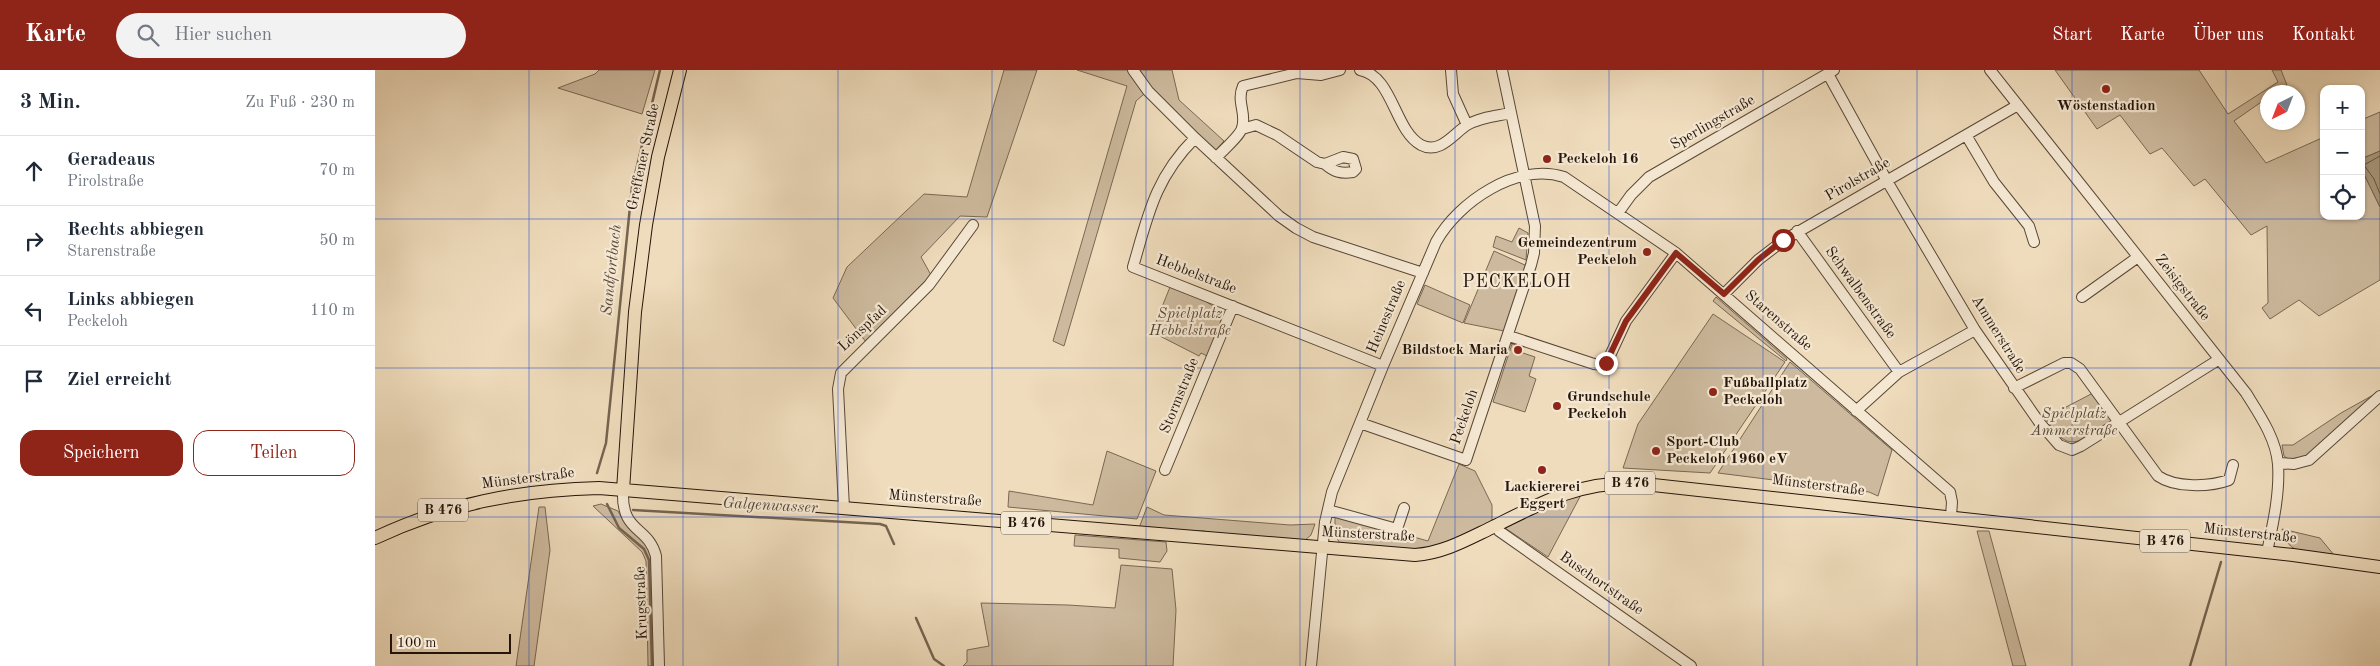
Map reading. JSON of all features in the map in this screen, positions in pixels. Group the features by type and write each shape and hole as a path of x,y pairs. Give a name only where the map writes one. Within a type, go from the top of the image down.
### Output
{"main road":[{"name":"Greffener Straße","path":"623,490 635,312 646,225 658,157 680,70"},
{"name":"Münsterstraße","path":"375,538 435,513 489,498 569,489 623,490 1397,555 1425,554 1446,549 1571,491 1589,486 1616,483 1690,488 1951,516 2267,552 2380,567"}],"street":[{"path":"1133,70 1148,91 1195,138 1279,216 1296,228 1313,236 1423,272"},
{"path":"1242,129 1243,115 1239,96 1243,86 1297,73 1321,75 1340,70"},
{"path":"1360,70 1366,71 1385,89 1412,138 1423,146 1438,146 1449,140 1467,125 1511,113"},
{"path":"1451,70 1453,94 1467,125"},
{"name":"Peckeloh","path":"1360,423 1466,460 1509,336 1534,252 1535,226 1502,70"},
{"name":"Zeisigstraße","path":"1990,70 2246,393 2264,421 2278,463 2275,510 2267,552"},
{"name":"Ammerstraße","path":"1831,72 1887,181 1975,330 2013,388 2059,445 2071,450 2218,360"},
{"name":"Sperlingstraße","path":"1618,213 1631,195 1649,178 1831,72"},
{"name":"Pirolstraße","path":"1724,294 1758,260 1797,232 2018,105"},
{"path":"1217,158 1242,129 1256,125 1277,135 1317,162 1325,164"},
{"path":"1966,135 1994,182 2029,226 2034,242"},
{"name":"Hebbelstraße","path":"1195,138 1165,174 1152,203 1133,267 1383,366"},
{"name":"Starenstraße","path":"1525,177 1546,173 1564,177 1676,253 1950,492 1952,502 1951,516"},
{"name":"Heinestraße","path":"1311,666 1328,510 1336,480 1423,272 1442,230 1463,206 1498,186 1525,177"},
{"name":"Lönspfad","path":"844,508 838,389 841,373 929,286 973,225"},
{"name":"Schwalbenstraße","path":"1797,232 1899,372"},
{"path":"1509,336 1603,365 1608,360 1626,321 1676,253"},
{"path":"2082,297 2138,258"},
{"name":"Stormstraße","path":"1165,470 1233,306"},
{"path":"1856,411 1899,372 1975,330"},
{"path":"2013,388 2064,363 2071,363 2080,369 2120,421 2158,476 2166,482 2218,484 2229,480 2233,465"},
{"path":"2278,463 2294,464 2309,460 2380,396"},
{"name":"Krugstraße","path":"623,490 623,510 627,520 651,544 655,556 659,666"},
{"path":"1328,510 1397,529 1404,508"},
{"name":"Buschortstraße","path":"1496,525 1499,531 1691,666"}],"green space":[{"path":"599,70 655,70 642,114 558,88 595,74"},
{"path":"1004,70 1037,70 987,217 960,216 921,257 931,275 866,342 833,298 847,267 924,194 967,197"},
{"path":"1077,70 1172,70 1179,100 1224,141 1215,151 1151,88 1136,101 1064,346 1053,341 1127,86"},
{"path":"2055,70 2199,70 2228,114 2260,94 2260,103 2234,121 2266,163 2320,139 2320,220 2365,220 2365,176 2380,207 2380,280 2319,316 2299,300 2270,319 2262,308 2268,303 2267,226 2251,235 2205,179 2194,186 2162,148 2150,154 2120,115 2097,129"},
{"path":"2272,70 2281,70 2287,85 2273,85 2278,82"},
{"path":"2380,112 2380,151 2365,157 2365,130 2365,118"},
{"path":"1519,228 1528,233 1526,260 1493,247 1496,236 1512,242"},
{"path":"1494,251 1527,266 1504,331 1464,323"},
{"path":"1425,285 1470,305 1463,323 1417,304"},
{"name":"Spielplatz Hebbelstraße","path":"1170,287 1210,304 1221,316 1220,327 1207,356 1201,353 1199,356 1152,332"},
{"path":"1716,297 1787,359 1786,361 1713,301"},
{"name":"Fußballplatz Peckeloh","path":"1713,314 1785,362 1710,473 1623,468 1638,424"},
{"path":"1512,344 1518,345 1517,351 1535,357 1529,376 1536,379 1525,412 1493,402"},
{"path":"1790,362 1892,450 1878,496 1869,492 1718,473"},
{"name":"Spielplatz Ammerstraße","path":"2093,393 2113,421 2078,441 2072,442 2063,439 2045,418"},
{"path":"2375,394 2307,457 2288,459 2284,456 2282,445 2293,445 2341,413"},
{"path":"1107,451 1156,471 1137,519 1008,507 1009,491 1093,505"},
{"path":"1459,464 1475,471 1492,505 1492,521 1436,548 1420,551 1340,543 1335,536 1335,515 1428,541"},
{"path":"1583,491 1548,557 1505,528"},
{"path":"601,504 618,511 624,522 646,544 651,553 654,666 648,666 646,561 642,552 593,506"},
{"path":"539,507 545,507 550,550 534,666 516,666"},
{"path":"1147,507 1164,515 1290,525 1315,524 1311,535 1303,542 1233,537 1204,531 1139,528"},
{"path":"2282,529 2320,538 2334,555 2309,553 2295,549 2285,538"},
{"path":"1977,531 1989,531 2026,666 2013,666"},
{"path":"1075,535 1166,542 1167,551 1160,562 1119,558 1119,549 1074,546"},
{"path":"1121,565 1172,569 1176,610 1173,666 963,666 967,662 967,650 989,646 981,603 1115,608"}],"water":[{"path":"2380,151 2380,207 2365,176 2365,157"}],"waterway":[{"name":"Sandfortbach","path":"597,473 606,443 632,187 660,70"},
{"name":"Sandfortbach","path":"607,504 619,528 644,549 649,560 652,666"},
{"name":"Galgenwasser","path":"633,510 880,524 886,526 894,544"},
{"path":"2190,666 2221,562"},
{"name":"Galgenwasser","path":"916,618 934,659 944,666"}],"place":[{"name":"Wöstenstadion","path":"2106,89"},
{"name":"Peckeloh 16","path":"1547,159"},
{"name":"Gemeindezentrum Peckeloh","path":"1647,252"},
{"name":"Bildstock Maria","path":"1518,350"},
{"name":"Fußballplatz Peckeloh","path":"1713,392"},
{"name":"Grundschule Peckeloh","path":"1557,406"},
{"name":"Sport-Club Peckeloh 1960 eV","path":"1656,451"},
{"name":"Lackiererei Eggert","path":"1542,470"}],"district":[{"name":"PECKELOH","path":"1517,282"}],"route":[{"path":"1606,363 1626,321 1645,292 1676,253 1724,294 1758,260 1783,240"}]}
